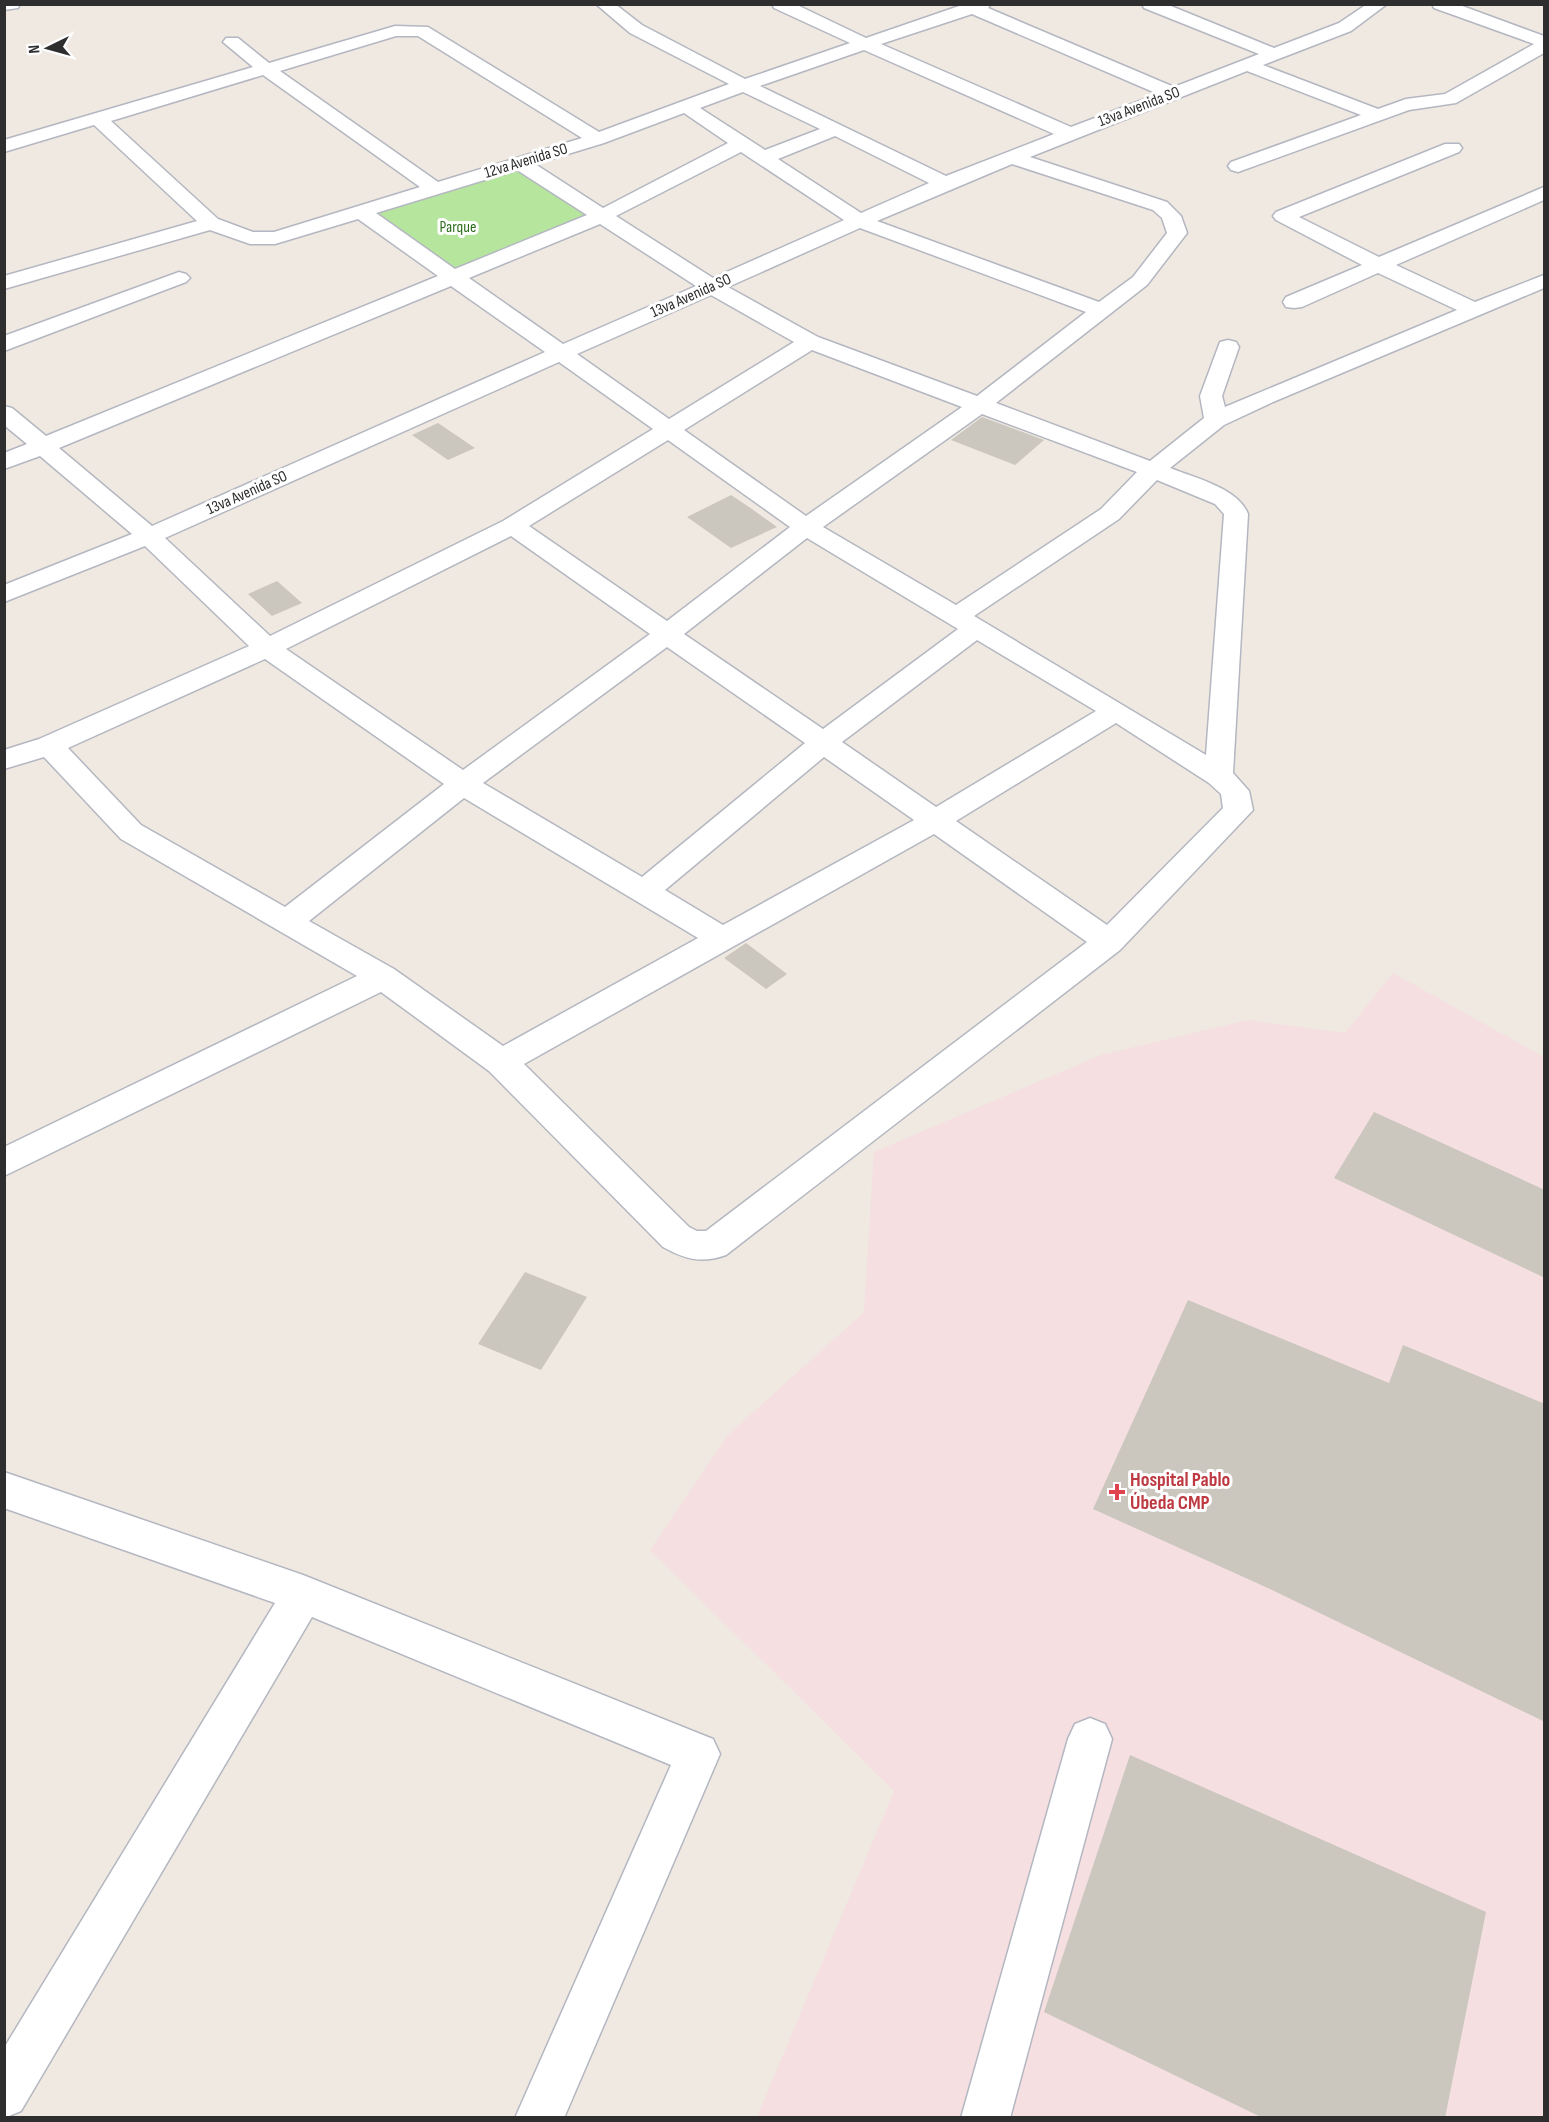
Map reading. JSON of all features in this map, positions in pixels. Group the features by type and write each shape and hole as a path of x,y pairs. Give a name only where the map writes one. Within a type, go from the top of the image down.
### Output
{"street":[{"path":"4,5 12,4"},
{"path":"604,4 636,29 744,85 945,183"},
{"path":"780,4 865,44 1071,134"},
{"path":"1150,4 1274,54"},
{"path":"1440,4 1545,44"},
{"path":"978,6 1174,94"},
{"name":"12va Avenida SO","path":"98,119 210,223 250,238 264,240 597,139 744,85 978,6"},
{"path":"1341,8 1371,10"},
{"name":"13va Avenida SO","path":"4,594 149,536 945,183 1345,27 1371,10"},
{"path":"4,146 395,31 422,31 597,139"},
{"path":"232,42 267,70 435,189"},
{"path":"1238,166 1406,105 1450,99 1545,44"},
{"path":"1247,65 1378,115"},
{"path":"685,106 859,222 1102,311"},
{"path":"762,158 837,129"},
{"path":"4,462 602,216 741,144"},
{"path":"1452,148 1283,214 1285,218 1380,266 1475,310"},
{"path":"288,921 463,784 667,634 806,527 981,404 1102,311 1140,281 1177,233 1171,216 1160,206 1011,157"},
{"path":"519,163 713,287 810,342 981,404 1224,498 1233,506 1236,514 1219,776"},
{"path":"1294,302 1545,193"},
{"path":"49,745 131,832 383,976 501,1062 676,1237 693,1245 713,1245 1109,942 1238,810 1235,791 1219,776 1116,711 806,527 361,212"},
{"path":"9,276 210,223"},
{"path":"4,344 179,278"},
{"path":"644,891 966,622 1110,514 1153,470 1216,420 1265,397 1545,281"},
{"path":"4,760 49,745 267,648 512,526 810,342"},
{"path":"1216,420 1211,396 1228,347"},
{"path":"4,413 149,536 267,648 463,784 723,939"},
{"path":"512,526 1109,942"},
{"path":"501,1062 935,821 1116,711"},
{"path":"4,1163 383,976"},
{"path":"4,1490 303,1594 698,1754 539,2118"},
{"path":"4,2094 303,1594"},
{"path":"985,2118 1090,1739"}],"shaded area":[{"name":"Hospital Pablo Úbeda CMP","path":"1393,973 1544,1057 1544,2117 757,2117 894,1791 650,1550 728,1435 864,1312 874,1152 1101,1055 1248,1020 1345,1033"}],"green space":[{"name":"Parque","path":"519,163 602,216 452,276 361,212"}],"building":[{"path":"982,417 1044,440 1015,465 951,440"},
{"path":"438,423 475,448 448,460 412,435"},
{"path":"731,495 777,527 731,548 687,517"},
{"path":"277,581 302,603 272,616 248,594"},
{"path":"746,943 787,974 766,989 724,958"},
{"path":"1374,1112 1545,1190 1545,1278 1334,1178"},
{"path":"525,1272 587,1297 541,1370 478,1344"},
{"path":"1188,1300 1389,1383 1403,1345 1545,1404 1545,1722 1270,1589 1093,1509"},
{"path":"1130,1755 1486,1912 1445,2118 1263,2118 1044,2012"}],"place":[{"name":"Hospital Pablo Úbeda CMP","path":"1117,1492"}]}
